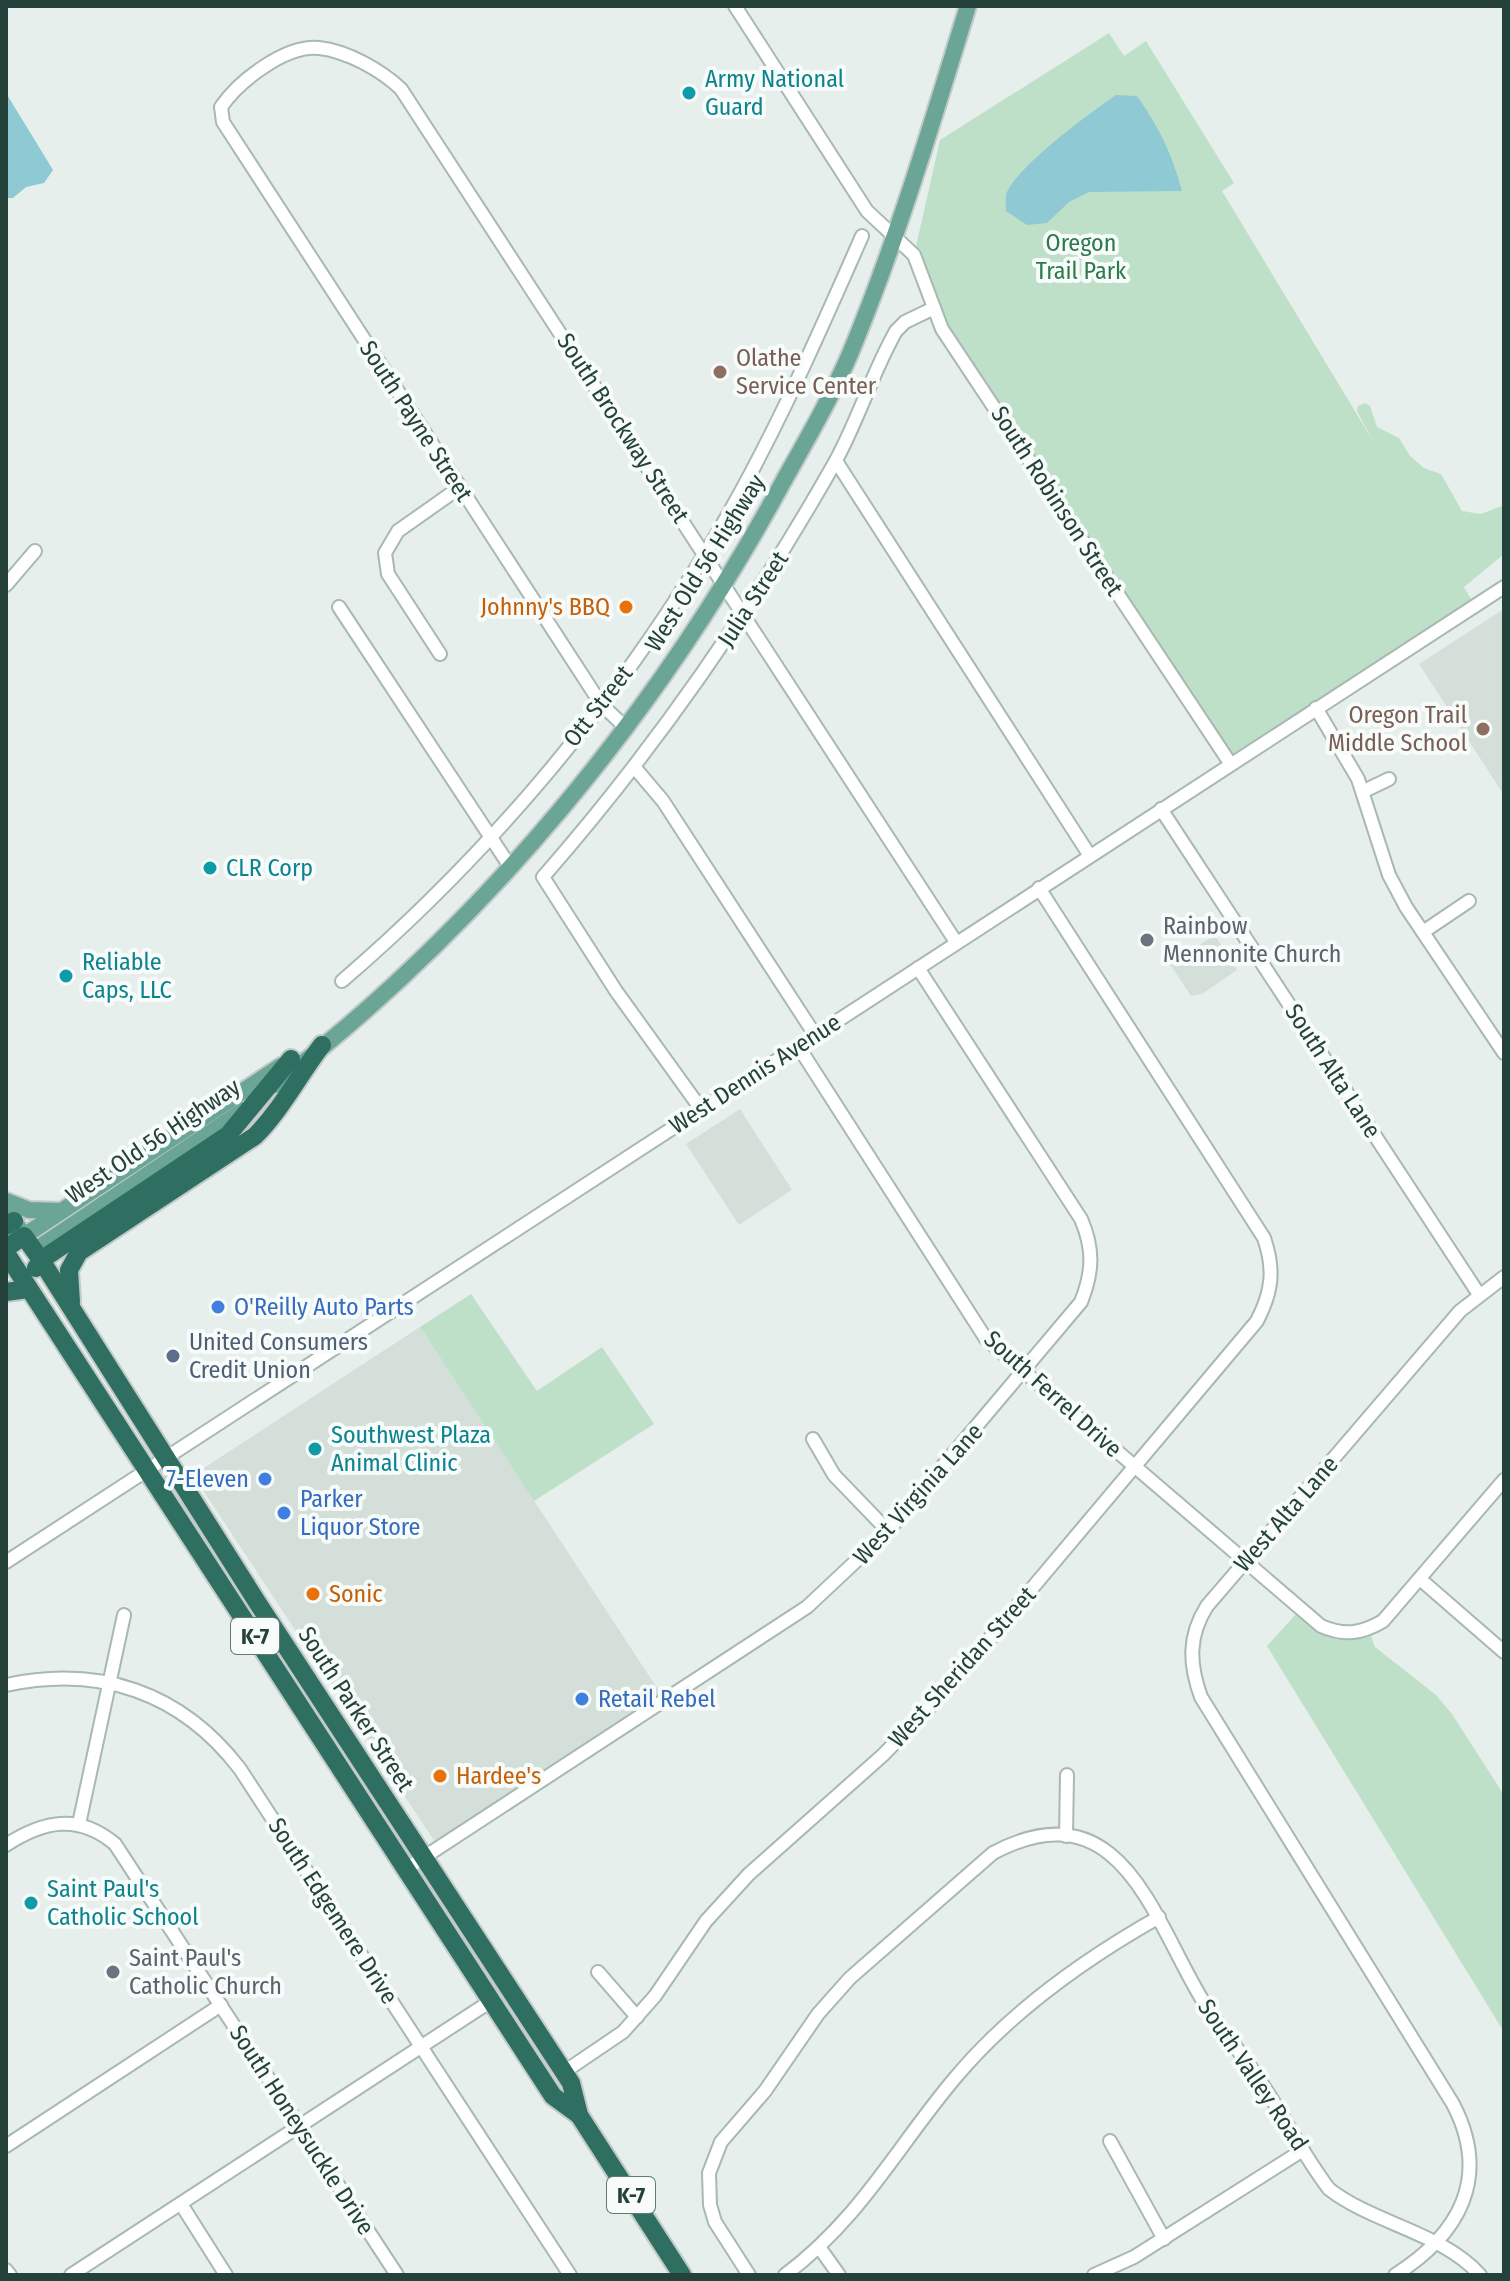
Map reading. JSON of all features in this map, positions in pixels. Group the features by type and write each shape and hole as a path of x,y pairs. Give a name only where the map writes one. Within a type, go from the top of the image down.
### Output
{"highway":[{"path":"73,1309 69,1270 79,1252 255,1136 271,1120 290,1087 322,1045"},
{"path":"6,1292 28,1289 21,1234 211,1148 237,1126 291,1059"},
{"name":"South Parker Street","path":"21,1234 73,1309 571,2083 579,2115 682,2275"},
{"name":"West Old 56 Highway","path":"8,1259 21,1234"},
{"name":"South Parker Street","path":"8,1259 553,2096 579,2115"}],"main road":[{"name":"West Old 56 Highway","path":"269,1090 394,983 509,865 625,727 723,587 844,366 895,235 968,6"},
{"name":"West Old 56 Highway","path":"21,1234 63,1211 291,1059 322,1045"},
{"path":"6,1201 29,1210 63,1211"}],"street":[{"name":"South Robinson Street","path":"735,6 867,211 895,235 919,263 942,329 1230,763"},
{"name":"South Brockway Street","path":"221,107 250,78 296,51 319,48 381,73 401,89 956,942"},
{"name":"South Payne Street","path":"221,107 223,122 459,488 601,704 625,727"},
{"name":"Ott Street","path":"342,981 489,838 601,704 703,557 793,389 862,236"},
{"name":"Julia Street","path":"701,1109 616,991 543,877 635,768 744,614 836,461 896,331 905,322 934,308"},
{"path":"836,461 1090,856"},
{"path":"440,654 388,574 384,562 390,541 459,488"},
{"path":"6,585 35,551"},
{"name":"West Dennis Avenue","path":"6,1562 1504,587"},
{"path":"339,607 509,865"},
{"path":"1316,708 1364,791 1389,875 1504,1053"},
{"path":"635,768 663,801 815,1035"},
{"path":"1364,791 1389,779"},
{"name":"South Alta Lane","path":"1161,809 1478,1293"},
{"name":"West Sheridan Street","path":"564,2072 604,2046 637,2017 727,1897 915,1724 1257,1321 1268,1299 1272,1273 1264,1238 1039,888"},
{"path":"1423,932 1469,901"},
{"name":"West Virginia Lane","path":"406,1869 786,1623 850,1570 888,1531 1081,1302 1092,1269 1088,1235 918,968"},
{"name":"South Ferrel Drive","path":"798,1046 986,1339 1244,1562 1309,1616 1334,1632 1367,1630 1383,1621 1504,1480"},
{"path":"1478,1293 1504,1277"},
{"name":"West Alta Lane","path":"1437,2244 1454,2221 1469,2177 1471,2157 1460,2117 1201,1697 1191,1657 1200,1618 1244,1562 1478,1293"},
{"path":"813,1439 834,1475 888,1531"},
{"path":"1420,1579 1504,1652"},
{"path":"6,1845 44,1824 79,1824 124,1615"},
{"name":"South Edgemere Drive","path":"6,1685 64,1677 109,1681 173,1707 210,1735 231,1757 570,2275"},
{"path":"1066,1836 1067,1775"},
{"name":"South Honeysuckle Drive","path":"79,1824 115,1844 397,2275"},
{"name":"South Valley Road","path":"749,2275 715,2222 710,2205 709,2173 721,2142 775,2078 818,2014 872,1957 993,1853 1028,1839 1066,1836 1099,1847 1127,1867 1145,1890 1206,2006 1329,2189 1340,2198 1460,2257 1480,2275"},
{"path":"785,2275 819,2247 868,2197 938,2098 985,2045 1061,1979 1159,1917"},
{"path":"598,1972 637,2017"},
{"path":"71,2275 491,2001"},
{"path":"6,2146 221,2005"},
{"path":"1110,2141 1164,2239"},
{"path":"1094,2275 1164,2239 1303,2150"},
{"path":"181,2204 226,2275"},
{"path":"1395,2275 1437,2244"},
{"path":"819,2247 839,2275"},
{"path":"6,2270 10,2275"}],"shaded area":[{"name":"Oregon Trail Middle School","path":"1504,609 1504,795 1419,664"},
{"path":"1215,935 1237,970 1202,994 1191,996 1170,964"},
{"path":"740,1109 792,1190 739,1225 686,1144"},
{"path":"420,1327 663,1697 435,1842 193,1475"}],"green space":[{"name":"Oregon Trail Park","path":"1109,33 1124,56 1146,41 1234,183 1222,191 1373,441 1357,411 1358,406 1365,403 1370,406 1377,427 1399,438 1410,456 1424,468 1441,474 1462,511 1481,514 1504,505 1504,554 1464,587 1475,606 1230,763 942,329 914,255 940,140"},
{"path":"471,1294 537,1391 602,1347 654,1424 534,1501 420,1327"},
{"path":"1296,1614 1331,1636 1371,1636 1375,1647 1436,1695 1452,1714 1504,1795 1504,2032 1267,1646"}],"water":[{"path":"6,93 53,170 44,183 26,187 13,198 6,198"},
{"path":"1116,95 1137,96 1164,141 1182,191 1089,192 1069,202 1047,223 1027,225 1006,211 1007,192 1026,168"}],"place":[{"name":"Army National Guard","path":"689,93"},
{"name":"Olathe Service Center","path":"720,372"},
{"name":"Johnny's BBQ","path":"626,607"},
{"name":"Oregon Trail Middle School","path":"1483,729"},
{"name":"CLR Corp","path":"210,868"},
{"name":"Rainbow Mennonite Church","path":"1147,940"},
{"name":"Reliable Caps, LLC","path":"66,976"},
{"name":"O'Reilly Auto Parts","path":"218,1307"},
{"name":"United Consumers Credit Union","path":"173,1356"},
{"name":"Southwest Plaza Animal Clinic","path":"315,1449"},
{"name":"7-Eleven","path":"265,1479"},
{"name":"Parker Liquor Store","path":"284,1513"},
{"name":"Sonic","path":"313,1594"},
{"name":"Retail Rebel","path":"582,1699"},
{"name":"Hardee's","path":"440,1776"},
{"name":"Saint Paul's Catholic School","path":"31,1903"},
{"name":"Saint Paul's Catholic Church","path":"113,1972"}]}
